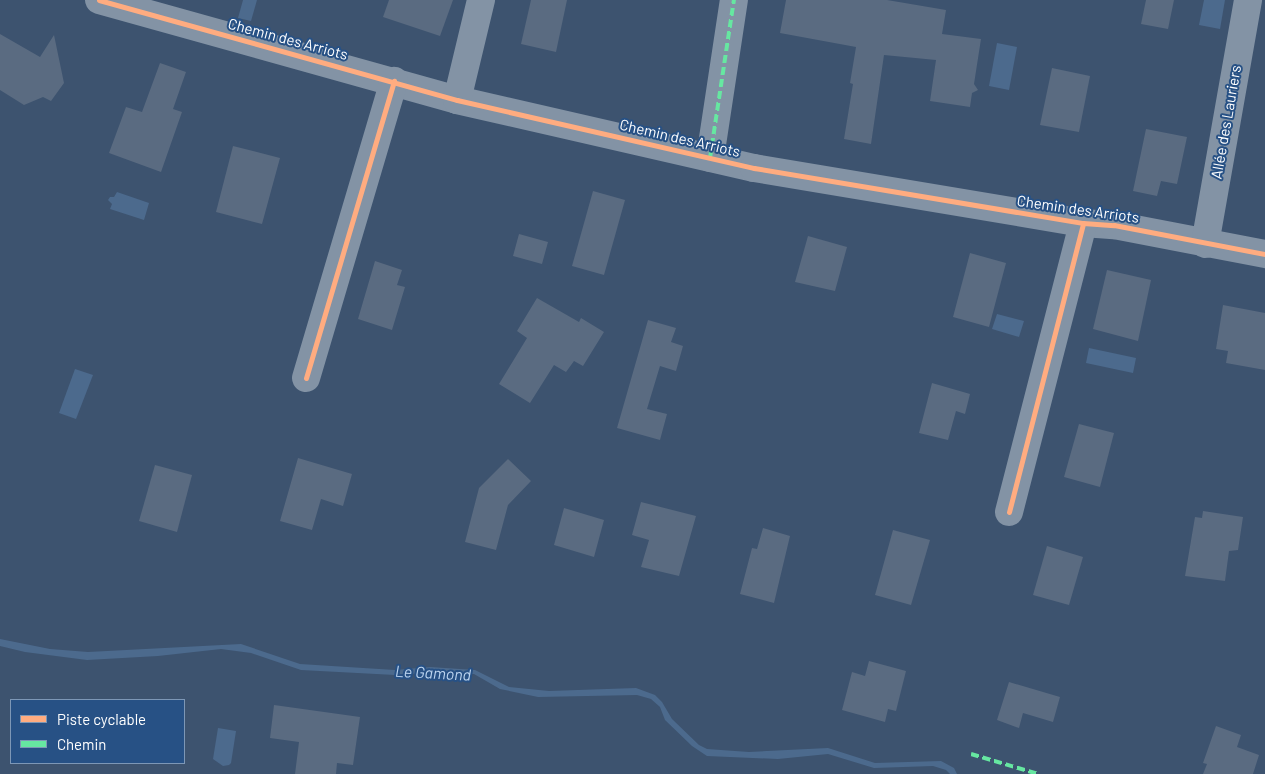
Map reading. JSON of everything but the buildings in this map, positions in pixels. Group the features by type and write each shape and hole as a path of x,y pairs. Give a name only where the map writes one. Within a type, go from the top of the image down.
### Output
{"street":[{"name":"Chemin des Arriots","path":"99,0 148,6 457,100 710,158 847,184 1083,223 1114,225 1265,254"},
{"path":"457,100 481,0"},
{"path":"710,158 734,0"},
{"name":"Allée des Lauriers","path":"1205,244 1248,0"},
{"path":"306,378 394,81"},
{"path":"1010,512 1083,223"}],"water":[{"path":"243,0 257,0 251,21 238,18"},
{"path":"1204,0 1225,0 1220,29 1199,25"},
{"path":"997,43 1017,47 1009,90 989,86"},
{"path":"117,192 149,203 144,220 110,209 112,204 108,200 110,197 114,197"},
{"path":"997,314 1024,321 1019,337 992,329"},
{"path":"1089,348 1136,358 1133,373 1086,363"},
{"path":"75,369 93,375 76,419 59,413"},
{"name":"Le Gamond","path":"0,639 50,649 88,652 241,644 300,664 395,670 430,667 475,670 509,687 549,691 636,688 655,695 662,702 672,719 699,745 707,749 749,752 828,748 875,763 941,761 954,768 957,774 950,774 946,770 933,766 874,768 828,754 778,759 707,756 692,746 665,720 660,707 651,699 637,695 538,697 500,689 474,674 425,673 395,675 301,670 251,653 221,649 158,656 87,660 25,652 0,646"},
{"path":"218,728 236,731 231,763 229,765 223,766 213,759"}],"marked path":[{"path":"710,158 734,0"},
{"path":"971,754 1038,774"}],"cycle path":[{"path":"99,0 457,100 754,168 1083,223 1114,225 1265,254"},
{"path":"306,378 394,81"},
{"path":"1009,512 1083,223"}]}
